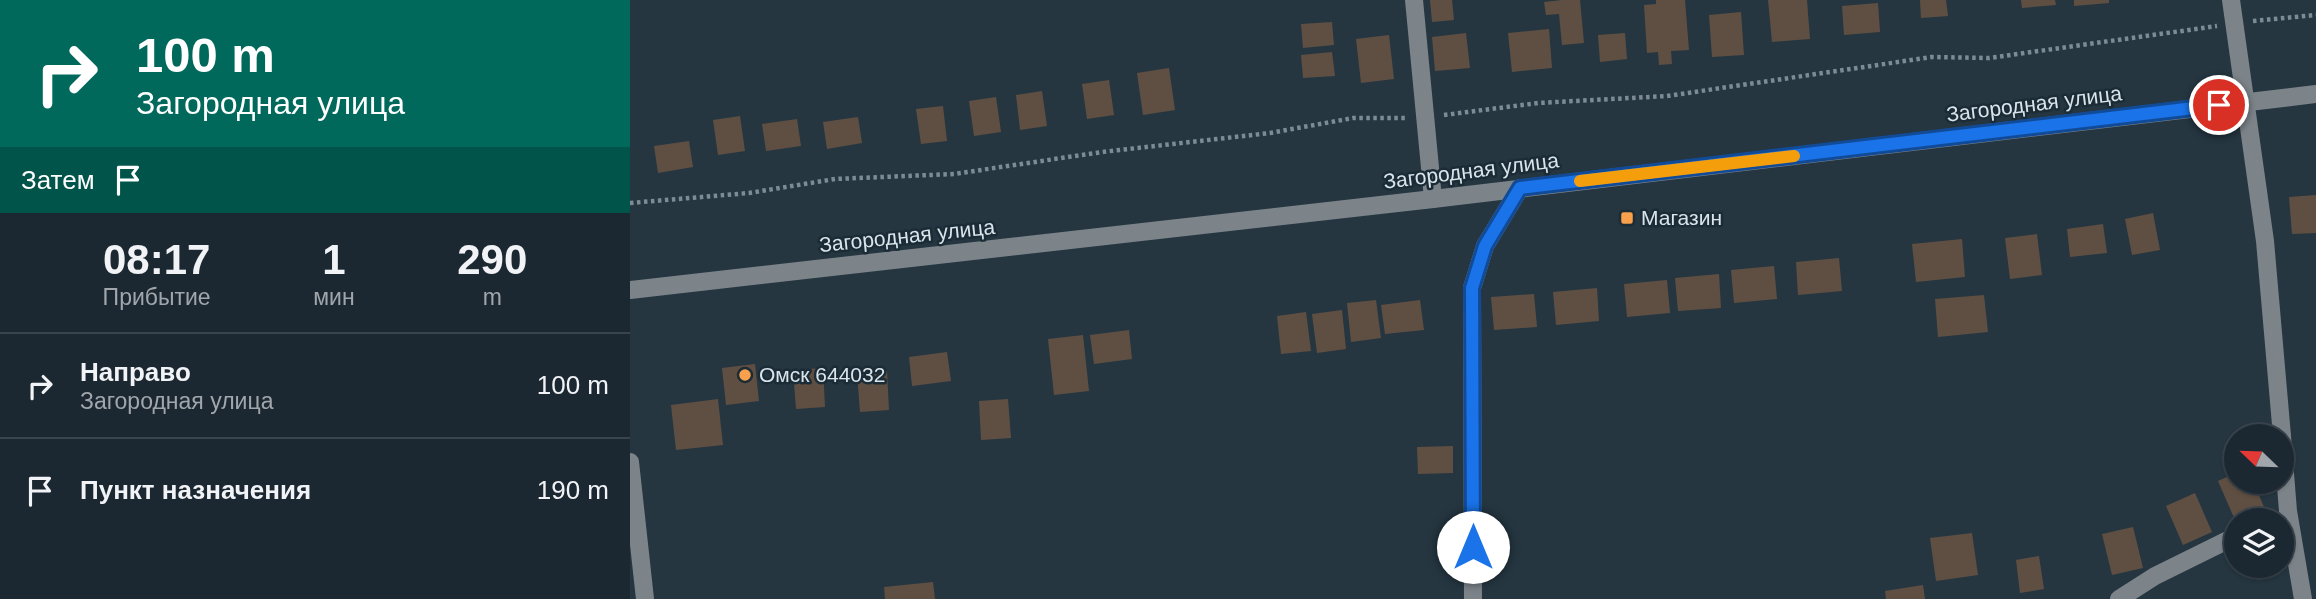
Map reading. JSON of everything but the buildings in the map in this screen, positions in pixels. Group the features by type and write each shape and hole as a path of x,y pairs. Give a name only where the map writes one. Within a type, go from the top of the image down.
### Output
{"street":[{"path":"1414,0 1433,199"},
{"path":"2231,0 2265,241 2281,424"},
{"name":"Загородная улица","path":"630,290 1433,199 2316,94"},
{"path":"1473,599 1472,288 1485,246 1520,188"},
{"path":"630,462 645,599"},
{"path":"2119,599 2155,576 2224,543"},
{"path":"2294,544 2304,599"}],"path":[{"path":"630,203 749,193 835,179 954,174 1102,152 1270,133 1353,118 1425,117 1538,103 1667,96 1932,57 1989,58 2234,23 2316,15"}],"slow traffic":[{"path":"1580,181 1794,156"}],"place":[{"name":"Магазин","path":"1627,218"},
{"name":"Омск 644032","path":"745,375"}],"route":[{"path":"1473,547 1472,288 1485,246 1520,188 2219,105"}]}
